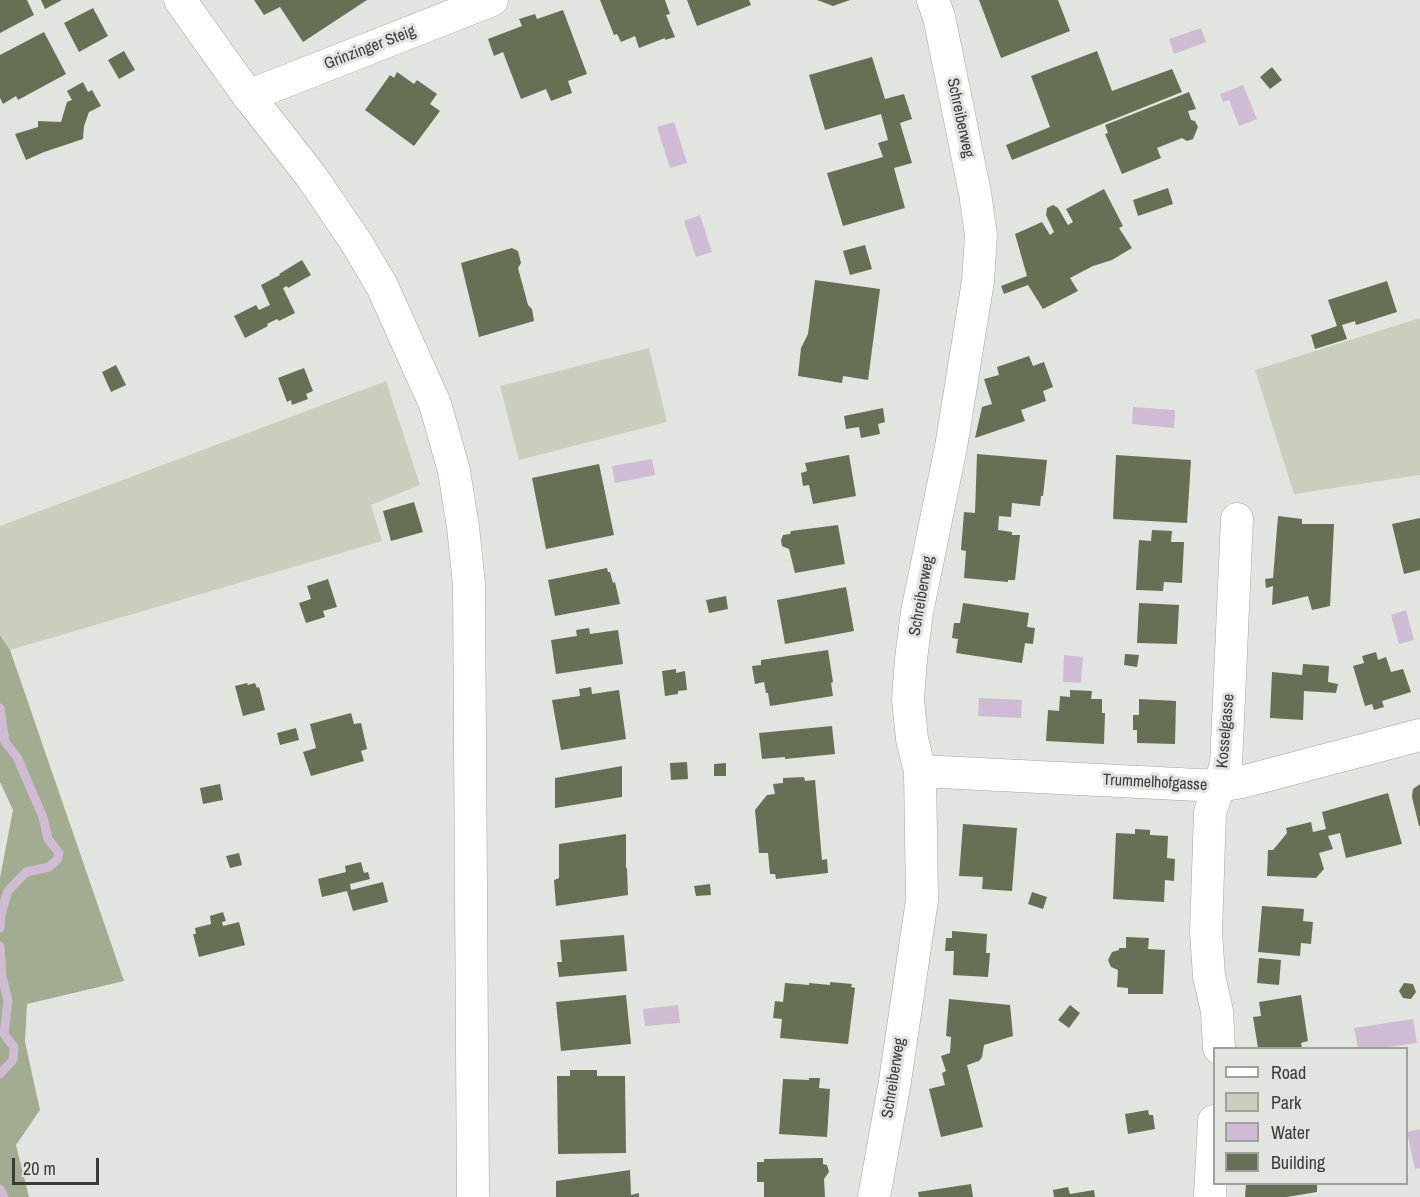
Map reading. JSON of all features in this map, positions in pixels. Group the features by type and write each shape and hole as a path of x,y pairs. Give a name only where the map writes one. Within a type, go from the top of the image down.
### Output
{"street":[{"path":"180,0 248,96 311,176 356,242 382,286 435,404 454,471 469,584 473,1197"},
{"name":"Grinzinger Steig","path":"248,96 492,0"},
{"name":"Schreiberweg","path":"874,1197 895,1081 922,900 920,771 912,739 908,699 911,659 917,612 951,447 975,303 981,235 975,194 939,17 933,0"},
{"name":"Kosselgasse","path":"1219,1047 1217,1011 1209,976 1206,932 1210,812 1226,765 1237,519"},
{"name":"Trummelhofgasse","path":"920,771 1218,786 1242,782 1420,735"},
{"path":"1210,1195 1213,1151"}],"green space":[{"path":"1420,318 1420,475 1294,494 1255,370"},
{"path":"649,348 667,422 519,460 500,386"},
{"path":"386,381 420,485 371,505 382,541 10,650 0,635 0,526"},
{"path":"0,635 10,650 124,981 27,1004 25,1042 40,1110 16,1145 29,1197 0,1197 0,878 13,810 0,782"}],"water":[{"path":"1201,28 1206,42 1174,54 1169,39"},
{"path":"1243,85 1257,119 1239,126 1229,100 1223,102 1220,94"},
{"path":"674,122 687,163 670,168 657,127"},
{"path":"700,215 712,252 696,257 684,221"},
{"path":"1133,407 1175,410 1174,428 1132,424"},
{"path":"652,459 655,475 615,483 612,466"},
{"path":"1406,610 1414,640 1399,644 1391,615"},
{"path":"1064,655 1083,657 1081,683 1063,682"},
{"path":"979,698 1022,700 1021,718 978,716"},
{"path":"678,1005 680,1023 645,1026 643,1009"},
{"path":"1413,1019 1417,1043 1388,1047 1358,1047 1354,1028"},
{"path":"1420,1129 1420,1168 1415,1169 1408,1132"}],"building":[{"path":"0,0 27,0 34,15 0,33"},
{"path":"41,0 62,0 45,9"},
{"path":"254,0 367,0 303,42 280,7 264,15"},
{"path":"600,0 665,0 670,14 666,15 675,37 665,40 665,38 639,48 635,36 621,42 617,34 614,35"},
{"path":"687,0 749,0 751,5 697,26"},
{"path":"817,0 850,0 833,6"},
{"path":"979,0 1058,0 1070,31 1001,58"},
{"path":"93,8 108,36 79,52 64,23"},
{"path":"563,10 587,74 568,81 572,93 551,101 546,89 521,99 503,52 494,56 488,39 522,26 519,19 535,14 537,19"},
{"path":"44,32 66,74 18,100 16,96 3,104 0,98 0,55"},
{"path":"124,51 135,70 119,79 108,60"},
{"path":"1097,51 1112,91 1172,69 1182,92 1012,160 1006,145 1050,127 1031,76"},
{"path":"872,57 885,99 904,94 912,119 900,123 912,163 894,168 905,208 843,226 827,173 883,157 878,143 888,140 881,114 825,130 809,75"},
{"path":"1272,67 1282,80 1270,89 1260,77"},
{"path":"397,72 414,84 417,80 437,94 430,104 440,111 414,146 365,110 390,75 394,78"},
{"path":"83,82 88,92 92,90 101,106 89,112 84,126 83,139 26,160 15,134 38,127 38,121 61,122 67,102 72,100 67,91"},
{"path":"1189,92 1196,109 1188,111 1191,120 1195,121 1198,127 1193,139 1187,141 1182,138 1157,148 1161,158 1122,174 1105,134 1108,133 1105,125"},
{"path":"1168,188 1173,204 1138,216 1133,200"},
{"path":"1104,189 1123,226 1119,228 1132,248 1112,260 1093,266 1070,278 1078,291 1043,309 1028,285 1004,294 1001,286 1027,276 1015,234 1042,222 1050,235 1054,232 1046,215 1047,208 1053,205 1058,208 1068,225 1073,222 1066,209"},
{"path":"865,245 872,269 850,275 843,251"},
{"path":"512,248 518,251 521,263 518,268 534,321 479,337 461,263"},
{"path":"302,260 311,275 288,288 287,286 283,288 295,313 267,324 268,326 245,338 234,316 256,305 259,310 270,305 261,285"},
{"path":"815,280 880,289 868,380 843,376 842,383 798,376 801,348 808,334"},
{"path":"1387,281 1397,312 1356,325 1355,321 1342,325 1347,339 1315,349 1311,335 1337,326 1328,300"},
{"path":"1029,356 1033,366 1044,362 1053,387 1043,391 1046,401 1021,410 1025,421 975,438 982,407 992,404 984,379 999,375 997,367"},
{"path":"116,365 126,385 111,392 102,372"},
{"path":"304,368 313,391 306,394 308,399 292,405 291,400 287,402 278,378"},
{"path":"883,408 885,422 878,424 880,434 861,438 859,427 846,429 844,416"},
{"path":"977,454 1047,460 1040,506 1012,503 1011,517 999,516 998,530 1020,535 1015,580 1008,580 1008,582 964,578 966,551 961,550 964,512 975,513"},
{"path":"849,455 856,496 813,504 809,485 803,486 801,473 807,471 805,463"},
{"path":"1116,455 1191,460 1187,523 1113,519"},
{"path":"599,464 614,535 546,549 532,478"},
{"path":"414,502 423,532 391,541 383,511"},
{"path":"1278,516 1302,519 1302,524 1334,524 1330,606 1312,610 1308,596 1272,605 1273,586 1266,588 1265,579 1273,578"},
{"path":"1420,518 1420,570 1404,574 1392,524"},
{"path":"838,525 845,564 795,573 789,549 782,546 783,535 790,534 791,531"},
{"path":"1152,530 1172,531 1171,542 1184,542 1182,583 1164,582 1163,591 1136,590 1139,540 1151,541"},
{"path":"607,568 613,583 615,582 620,604 555,616 548,580"},
{"path":"328,579 337,607 323,611 325,617 306,623 299,603 311,599 307,586"},
{"path":"846,587 854,631 785,644 777,600"},
{"path":"726,596 728,609 709,613 706,600"},
{"path":"963,603 1029,613 1027,627 1035,628 1033,644 1025,643 1022,663 956,653 958,639 952,638 954,623 960,623"},
{"path":"1139,603 1179,605 1177,644 1137,643"},
{"path":"589,628 590,634 618,630 623,664 556,674 551,640 577,636 576,630"},
{"path":"828,650 833,696 770,706 764,682 755,684 752,666 761,665 761,660"},
{"path":"1376,652 1378,660 1386,657 1391,672 1403,669 1411,692 1382,701 1384,707 1374,710 1372,704 1365,706 1353,666 1364,663 1362,656"},
{"path":"1125,654 1139,655 1137,667 1124,665"},
{"path":"1303,664 1329,666 1328,682 1338,684 1336,693 1304,691 1303,720 1270,718 1272,672 1302,675"},
{"path":"676,669 676,673 685,671 687,690 665,696 662,671"},
{"path":"247,683 248,685 255,683 257,688 259,687 265,710 243,716 235,686"},
{"path":"591,687 592,694 619,690 626,739 561,750 552,700 580,696 579,689"},
{"path":"1070,690 1092,691 1091,699 1102,699 1102,713 1105,713 1104,744 1046,741 1048,710 1059,711 1060,696 1070,697"},
{"path":"1139,699 1176,701 1175,744 1137,743 1137,730 1133,730 1133,715 1139,715"},
{"path":"351,713 354,724 361,723 367,749 361,751 364,761 311,776 303,752 316,748 310,724"},
{"path":"832,726 835,754 762,759 759,733"},
{"path":"296,728 299,740 280,745 277,733"},
{"path":"687,762 688,779 671,780 670,763"},
{"path":"726,763 726,776 714,776 714,764"},
{"path":"622,766 622,797 555,808 555,778"},
{"path":"804,777 805,781 815,780 822,860 827,859 828,873 776,879 775,874 770,874 768,853 759,853 755,810 767,795 775,794 773,784 783,783 783,778"},
{"path":"220,784 223,800 203,804 200,788"},
{"path":"1420,784 1419,826 1412,797 1413,789"},
{"path":"1388,793 1402,844 1346,858 1340,833 1328,836 1333,849 1319,853 1324,869 1316,878 1267,876 1268,850 1273,850 1287,833 1286,828 1311,822 1313,832 1326,829 1322,812"},
{"path":"963,824 1017,828 1012,891 982,889 983,877 959,876"},
{"path":"1135,829 1150,830 1150,835 1168,836 1167,858 1175,859 1174,881 1165,880 1164,902 1113,899 1116,833 1135,834"},
{"path":"626,834 628,895 556,906 554,880 559,878 559,844"},
{"path":"239,853 242,865 230,868 226,856"},
{"path":"361,862 364,873 368,872 370,879 350,884 351,890 383,882 388,902 353,911 347,891 322,897 318,879 346,872 345,866"},
{"path":"710,884 711,895 696,896 694,886"},
{"path":"1032,892 1047,897 1043,909 1028,904"},
{"path":"1262,906 1304,909 1303,921 1313,922 1311,944 1301,943 1300,956 1258,952"},
{"path":"223,912 226,921 222,922 223,926 239,922 245,945 199,957 193,934 196,934 195,928 211,924 210,916"},
{"path":"952,931 987,934 986,953 990,953 988,977 953,975 954,951 945,951 946,938 952,938"},
{"path":"624,935 627,971 559,977 557,962 562,962 560,940"},
{"path":"1126,937 1149,938 1148,949 1165,950 1163,994 1128,994 1128,988 1117,987 1118,970 1111,967 1108,960 1112,952 1119,948 1126,948"},
{"path":"1259,958 1281,960 1279,985 1257,983"},
{"path":"830,982 852,984 851,987 855,988 848,1044 780,1038 782,1019 773,1018 775,1001 783,1002 785,983 830,985"},
{"path":"1404,983 1413,984 1416,992 1411,999 1403,998 1399,991"},
{"path":"626,995 631,1044 561,1051 556,1002"},
{"path":"1301,995 1308,1041 1301,1043 1302,1047 1258,1047 1253,1017 1261,1016 1259,1002"},
{"path":"949,999 1010,1005 1013,1036 984,1045 979,1061 967,1065 983,1127 941,1137 929,1089 945,1085 942,1073 946,1071 941,1056 950,1053 951,1037 946,1036"},
{"path":"1070,1005 1080,1013 1069,1028 1058,1020"},
{"path":"570,1070 597,1070 597,1076 625,1076 626,1153 558,1154 557,1076 570,1076"},
{"path":"809,1078 820,1078 819,1088 830,1089 827,1137 779,1134 783,1079 809,1080"},
{"path":"1148,1110 1149,1115 1153,1115 1155,1129 1128,1134 1125,1114"},
{"path":"823,1158 823,1164 827,1165 829,1172 824,1179 825,1197 764,1197 764,1182 757,1182 757,1162 764,1162 764,1159"},
{"path":"630,1170 631,1195 639,1193 639,1197 556,1197 556,1181"},
{"path":"971,1184 973,1197 919,1197 918,1192"},
{"path":"1246,1185 1317,1185 1317,1192 1287,1197 1245,1197"},
{"path":"1068,1187 1070,1194 1094,1190 1095,1197 1054,1197 1053,1190"}],"waterway":[{"path":"0,708 5,742 17,757 43,817 48,839 59,853 57,860 49,867 26,872 8,891 1,914 0,928"},
{"path":"0,946 2,976 8,1001 4,1034 14,1047 13,1060 0,1074"},
{"path":"0,1189 4,1197"}]}
